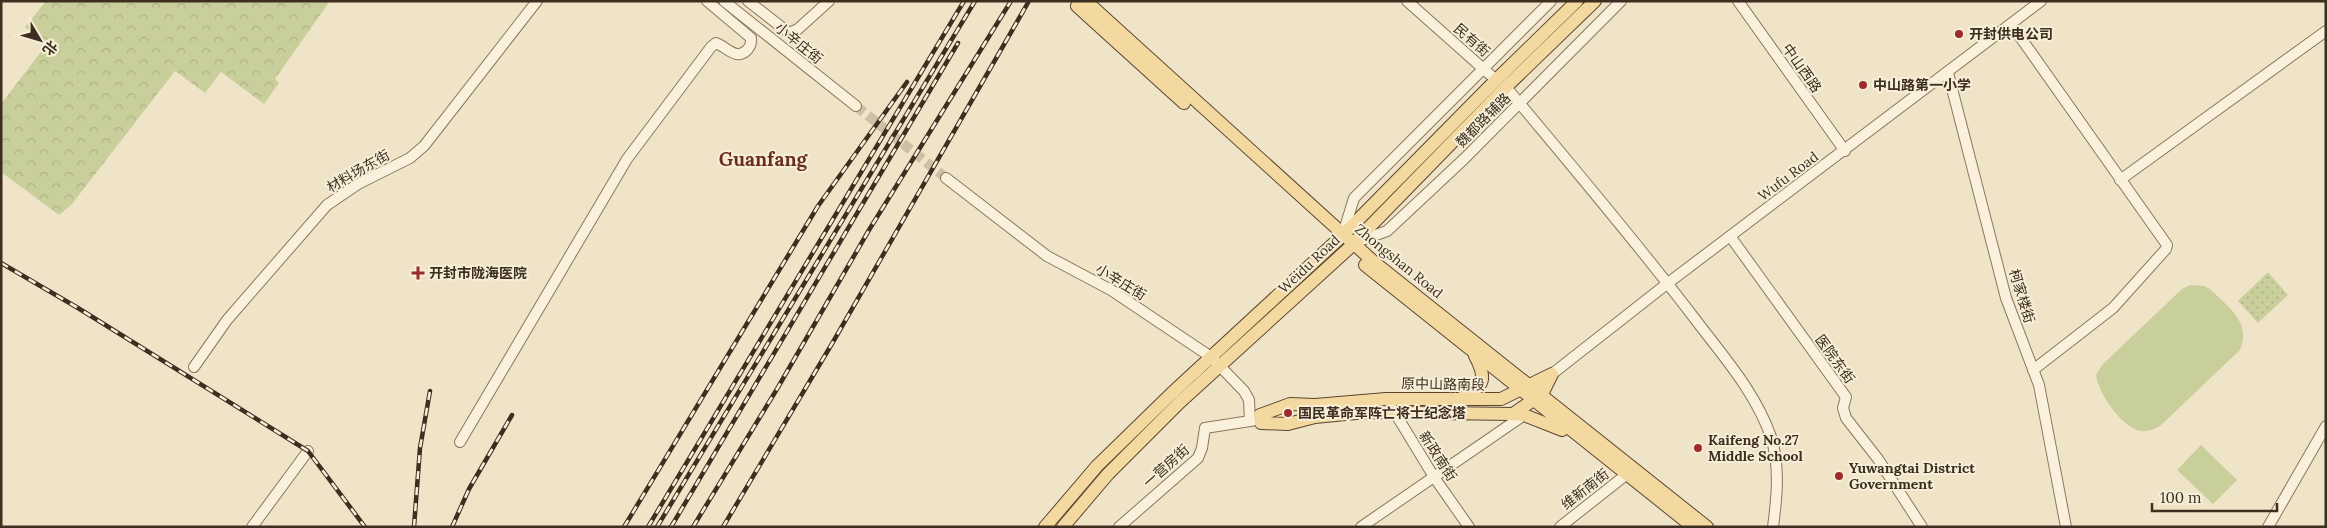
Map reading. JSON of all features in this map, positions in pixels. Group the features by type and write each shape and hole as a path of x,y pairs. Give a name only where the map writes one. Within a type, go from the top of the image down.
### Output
{"main road":[{"name":"Zhongshan Road","path":"1080,1 1077,6 1340,237"},
{"name":"Zhongshan Road","path":"1086,1 1350,247 1473,352 1538,397 1707,527"},
{"name":"Weidu Road","path":"1045,527 1097,466 1216,361 1350,247 1577,1"},
{"name":"Weidu Road","path":"1063,527 1108,474 1180,402 1216,361 1340,237 1501,84 1595,1"},
{"name":"Zhongshan Road","path":"1350,247 1525,388"},
{"path":"1462,398 1478,389 1483,376 1473,352"},
{"path":"1518,414 1538,397 1552,374"},
{"name":"原中山路南段","path":"1552,374 1501,399 1386,399 1290,404 1265,412 1255,420 1261,423 1288,424 1315,417 1394,411 1518,414 1548,422 1592,445"},
{"name":"Zhongshan Road","path":"1538,397 1592,445 1693,527"}],"street":[{"name":"材料场东街","path":"194,367 227,320 327,205 358,184 410,158 424,146 537,1"},
{"path":"460,442 632,152 711,47 718,44 731,53 739,55 750,46 751,38 707,1"},
{"name":"小辛庄街","path":"724,1 856,106"},
{"path":"748,1 789,33 798,29 829,1"},
{"name":"民有街","path":"1407,1 1501,84 1519,103 1668,283 1729,363 1760,410 1772,439 1777,470 1772,527"},
{"path":"1340,237 1354,198 1551,1"},
{"name":"魏都路辅路","path":"1350,247 1386,231 1464,159 1621,1"},
{"name":"中山西路","path":"1738,1 1844,151"},
{"name":"Wufu Road","path":"1552,374 1668,283 2041,1"},
{"path":"2011,24 2167,246 2114,308 2034,370"},
{"path":"2120,180 2326,31"},
{"name":"柯家楼街","path":"1948,73 2006,298 2034,370 2044,406 2066,527"},
{"name":"小辛庄街","path":"946,178 1047,256 1111,290 1216,361 1244,391 1255,420"},
{"name":"医院东街","path":"1730,236 1846,397 1843,408 1846,418 1881,463 1922,527"},
{"name":"新政南街","path":"1386,399 1434,477 1469,527"},
{"path":"1361,527 1434,477 1518,414"},
{"name":"一营房街","path":"1119,527 1198,458 1202,448 1205,428 1255,420"},
{"path":"2268,527 2326,426"},
{"path":"252,527 308,451"},
{"name":"维新南街","path":"1560,526 1627,474"}],"green space":[{"path":"46,1 330,1 275,79 279,83 264,104 221,72 205,93 175,71 72,204 59,215 1,172 1,104 47,44 25,27"},
{"path":"2268,272 2288,295 2258,323 2238,301"},
{"path":"2190,285 2204,286 2210,289 2231,309 2241,323 2243,331 2240,350 2160,426 2141,431 2126,424 2112,409 2101,391 2096,375 2102,365 2182,289"},
{"path":"2201,445 2237,480 2213,504 2177,470"}],"tunnel":[{"path":"856,106 946,178"}],"railway":[{"path":"648,527 964,1"},
{"path":"657,527 975,1"},
{"path":"693,527 777,389 869,230 1011,1"},
{"path":"723,527 833,342 1029,1"},
{"path":"671,527 958,43"},
{"path":"624,527 818,206 907,82"},
{"path":"1,263 78,308 308,451 365,527"},
{"path":"414,527 420,448 430,391"},
{"path":"452,527 469,489 512,415"}],"place":[{"name":"开封供电公司","path":"1959,34"},
{"name":"中山路第一小学","path":"1863,85"},
{"name":"开封市陇海医院","path":"418,273"},
{"name":"国民革命军阵亡将士纪念塔","path":"1288,413"},
{"name":"Kaifeng No.27 Middle School","path":"1698,448"},
{"name":"Yuwangtai District Government","path":"1839,476"}],"district":[{"name":"Guanfang","path":"763,159"}]}
